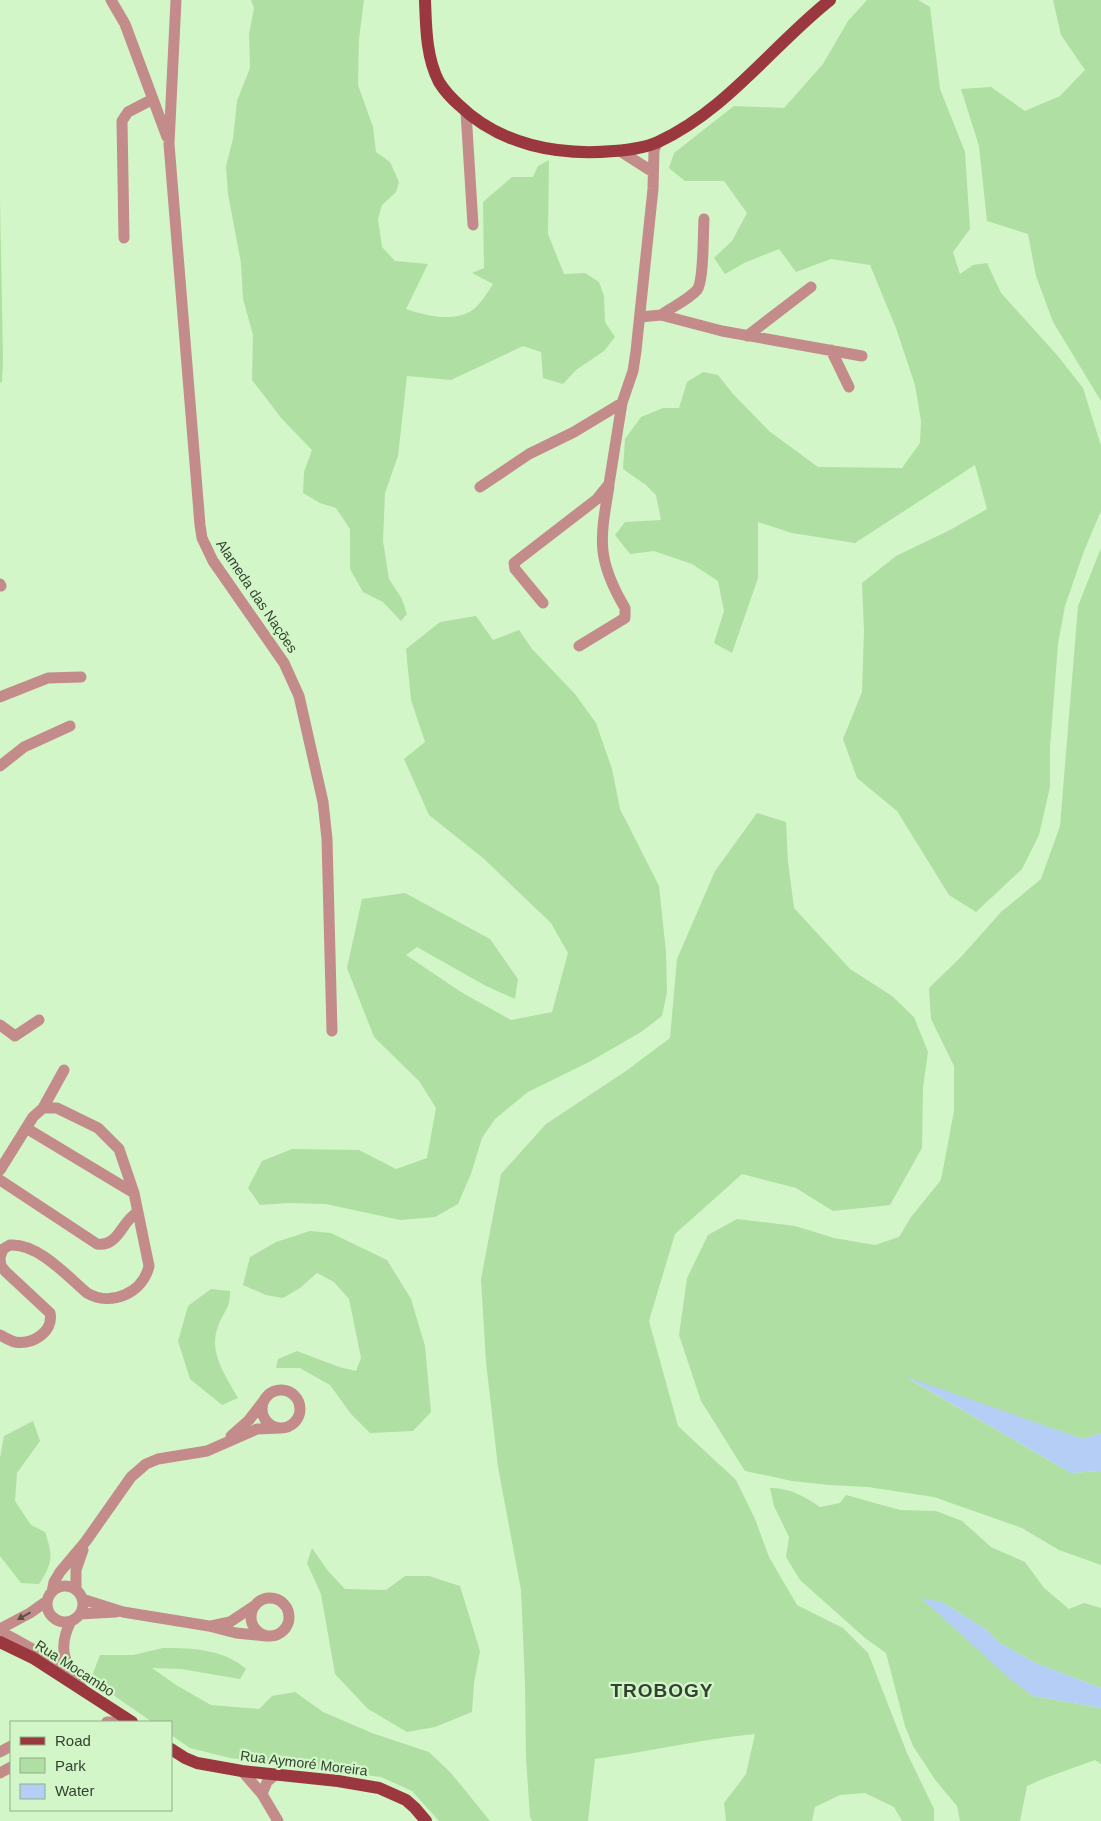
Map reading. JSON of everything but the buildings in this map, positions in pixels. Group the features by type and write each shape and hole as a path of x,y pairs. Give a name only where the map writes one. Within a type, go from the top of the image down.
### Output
{"main road":[{"path":"425,0 428,46 434,70 449,96 483,125 530,146 565,151 620,151 657,143 694,121 716,105 810,16 830,0"},
{"name":"Rua Mocambo","path":"0,1642 33,1658 130,1721"},
{"name":"Rua Aymoré Moreira","path":"172,1750 197,1763 269,1776 379,1788 406,1800 426,1821"}],"street":[{"name":"Alameda das Nações","path":"111,0 125,24 169,144"},
{"name":"Alameda das Nações","path":"176,0 169,144 202,538 213,562 284,663 299,696 323,802 327,839 332,1031"},
{"path":"124,238 122,121 128,112 153,99"},
{"path":"466,112 473,225"},
{"path":"579,646 625,618 626,613 626,608 609,578 603,554 602,530 622,403 633,371 654,172 654,150 657,143"},
{"path":"620,151 654,172"},
{"path":"661,315 691,295 699,287 704,220"},
{"path":"747,336 811,287"},
{"path":"640,317 661,315 722,331 862,356"},
{"path":"831,350 849,387"},
{"path":"480,486 529,454 574,432 622,403"},
{"path":"543,604 515,569 514,563 597,499 609,484"},
{"path":"0,697 48,678 81,677"},
{"path":"0,766 24,747 70,726"},
{"path":"2,1030 13,1036 17,1035 39,1020"},
{"path":"0,1170 33,1116 42,1108 64,1070"},
{"path":"0,1335 15,1342 35,1339 45,1332 51,1318 50,1313 1,1266 0,1258 3,1249 10,1245 27,1247 48,1260 83,1290 94,1297 104,1299 126,1295 138,1287 145,1279 149,1266 134,1193 119,1148 98,1128 57,1108 42,1108"},
{"path":"26,1128 134,1193"},
{"path":"0,1180 97,1244 113,1241 129,1219 138,1212"},
{"path":"123,1612 76,1618 61,1622 48,1612 49,1596 60,1572 86,1541 131,1477 146,1464 158,1459 207,1451 257,1429 281,1428 293,1423 298,1418 300,1412 297,1400 288,1391 282,1390 270,1393 242,1428 222,1443"},
{"path":"263,1402 261,1408 264,1419 275,1427 281,1428"},
{"path":"84,1691 69,1668 63,1642 66,1632 83,1604 79,1594 76,1570 86,1541"},
{"path":"0,1630 30,1613 56,1589 66,1586 79,1594 123,1612 209,1626 236,1633 266,1636 279,1635 288,1626 289,1613 287,1607 277,1599 264,1598 230,1622 209,1626"},
{"path":"254,1606 250,1618 252,1624 260,1634 266,1636"},
{"path":"0,1630 69,1668"},
{"path":"242,1771 262,1794 278,1821"},
{"path":"262,1794 269,1776"}],"green space":[{"path":"251,0 364,0 359,39 358,85 373,127 376,152 390,162 399,182 396,192 382,205 378,219 382,247 395,261 428,264 406,309 431,316 449,317 458,316 477,307 493,284 472,273 484,268 483,202 512,177 533,177 538,166 549,160 548,234 564,274 585,273 599,282 604,296 605,322 615,337 604,351 576,370 563,384 543,378 541,352 523,346 451,380 407,376 398,456 385,493 383,541 389,579 402,599 407,614 401,621 383,602 363,592 350,569 350,529 336,508 320,503 303,493 304,472 312,450 282,419 252,380 253,335 243,299 241,263 228,194 226,166 233,139 237,101 250,68 249,34 254,8"},
{"path":"867,0 918,0 930,7 940,89 965,152 970,229 953,252 960,274 973,265 987,263 1001,293 1057,355 1083,388 1101,446 1101,511 1084,551 1065,606 1058,644 1050,748 1050,787 1039,835 1022,869 976,912 949,895 897,811 857,778 843,739 862,692 864,631 862,583 896,556 950,530 987,509 975,465 855,543 792,533 758,522 758,578 732,653 714,643 724,611 718,581 692,564 654,551 630,554 615,535 625,522 661,520 656,495 646,485 623,469 625,439 641,417 663,408 679,408 687,382 703,372 718,375 733,394 769,431 818,467 902,468 920,443 921,421 915,385 896,328 870,265 831,259 796,272 779,249 744,263 725,274 714,258 732,241 747,213 724,181 685,181 669,168 674,153 734,106 784,108 823,64 848,21"},
{"path":"1053,0 1101,0 1101,401 1053,322 1036,276 1028,234 987,221 979,146 961,89 991,87 1025,111 1060,96 1085,70 1061,35"},
{"path":"0,199 3,361 2,382 0,383"},
{"path":"1101,548 1101,1433 1083,1439 907,1378 1071,1473 1101,1471 1101,1565 1059,1550 1022,1528 934,1497 868,1487 792,1481 745,1471 701,1401 679,1335 687,1278 708,1235 737,1219 795,1226 834,1238 875,1245 899,1237 911,1217 941,1180 954,1111 954,1066 931,1019 929,988 961,957 1001,912 1041,879 1060,826 1078,606"},
{"path":"476,616 493,640 519,630 532,649 575,694 596,723 612,769 620,809 659,886 666,952 667,992 662,1016 641,1032 591,1061 528,1092 495,1119 482,1138 471,1174 458,1204 435,1217 400,1220 326,1204 288,1203 260,1205 248,1188 262,1161 292,1149 359,1150 396,1169 427,1158 436,1108 419,1081 374,1037 347,968 362,899 405,893 490,939 518,979 515,999 486,986 417,947 406,955 461,992 511,1020 552,1012 568,953 551,923 483,858 429,815 404,759 425,742 411,700 406,649 440,622"},
{"path":"757,813 786,822 788,862 794,908 850,969 892,996 914,1017 928,1052 923,1088 922,1148 890,1205 833,1211 796,1188 742,1174 675,1234 649,1321 678,1426 736,1480 755,1519 769,1557 797,1605 843,1628 868,1653 907,1753 934,1809 934,1821 902,1821 894,1807 865,1793 840,1795 815,1807 812,1821 726,1821 724,1803 746,1774 755,1734 595,1759 588,1821 532,1821 530,1817 526,1758 521,1590 498,1467 486,1362 481,1279 501,1174 546,1124 626,1071 670,1038 677,959 715,871"},
{"path":"310,1231 331,1233 387,1260 411,1299 425,1346 431,1412 413,1431 370,1433 351,1414 330,1385 300,1368 276,1368 278,1359 297,1351 339,1367 356,1371 361,1358 349,1299 334,1282 317,1273 300,1288 283,1298 266,1295 243,1285 250,1257 276,1242"},
{"path":"211,1289 230,1291 228,1305 219,1324 215,1344 219,1362 238,1398 222,1405 190,1379 178,1341 188,1306"},
{"path":"33,1421 40,1441 17,1473 15,1501 31,1525 45,1532 48,1540 49,1565 39,1584 21,1583 0,1556 0,1458 4,1436"},
{"path":"770,1488 784,1489 796,1493 820,1507 840,1503 846,1495 900,1510 936,1511 962,1521 991,1547 1025,1562 1044,1588 1069,1609 1084,1603 1101,1608 1101,1688 1036,1663 1000,1643 984,1628 942,1602 922,1599 1033,1696 1101,1708 1101,1764 1095,1760 1027,1786 1020,1821 960,1821 957,1806 936,1781 913,1746 905,1726 886,1653 865,1638 800,1580 786,1557 789,1537 774,1506"},
{"path":"312,1548 328,1571 345,1589 386,1590 405,1576 429,1576 460,1586 480,1651 474,1683 472,1712 435,1727 407,1732 368,1709 335,1674 321,1594 307,1563"},
{"path":"163,1648 185,1648 207,1651 228,1657 246,1669 240,1679 181,1669 152,1668 176,1685 211,1705 259,1709 272,1696 295,1692 323,1712 372,1733 429,1752 451,1773 490,1821 439,1821 412,1791 381,1777 230,1758 190,1748 172,1736 172,1721 151,1721 116,1697 92,1676 100,1655 133,1655"}],"water":[{"path":"904,1376 1083,1439 1101,1433 1101,1471 1071,1473"},
{"path":"921,1598 942,1602 984,1628 1000,1643 1036,1663 1101,1688 1101,1708 1033,1696 1009,1678"}],"district":[{"name":"TROBOGY","path":"662,1690"}]}
